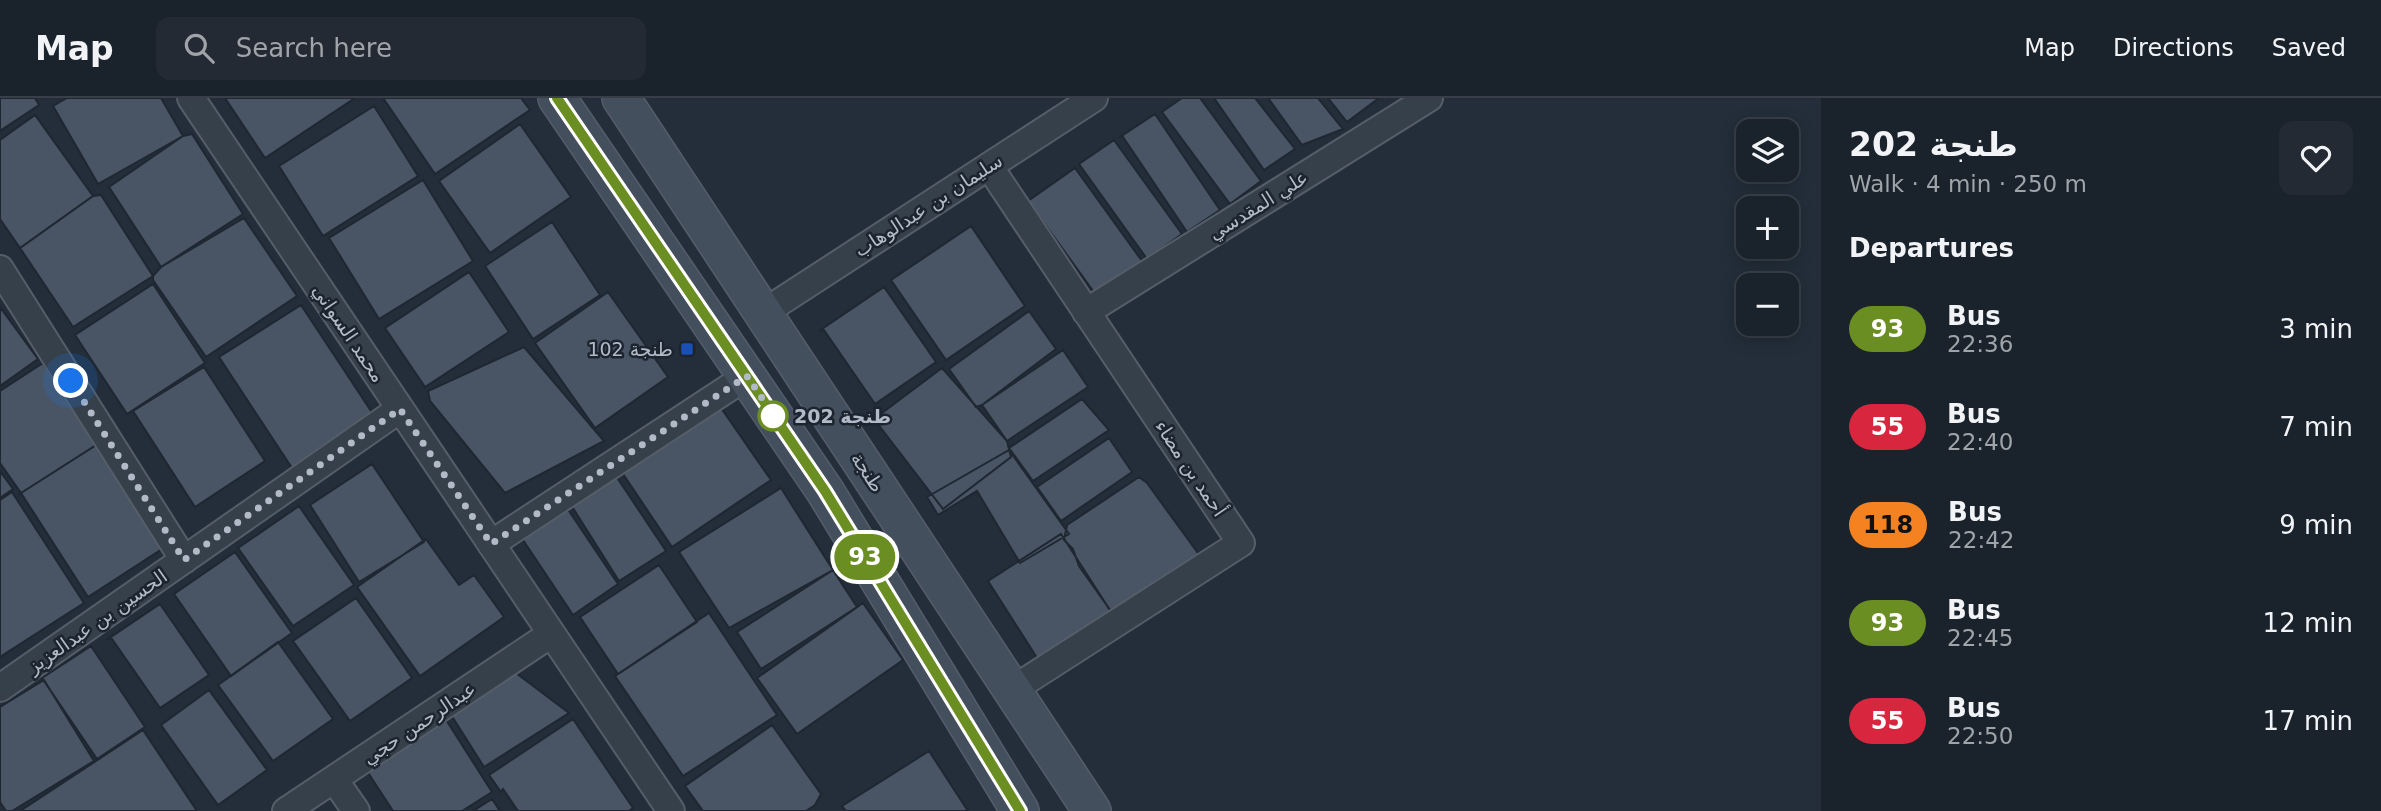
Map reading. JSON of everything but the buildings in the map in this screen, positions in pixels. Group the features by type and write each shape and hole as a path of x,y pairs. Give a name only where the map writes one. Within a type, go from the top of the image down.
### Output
{"street":[{"name":"محمد السواني","path":"191,98 671,811"},
{"path":"557,98 825,491 1020,811"},
{"name":"طنجة","path":"621,98 1092,811"},
{"name":"سليمان بن عبدالوهاب","path":"763,313 1094,98"},
{"name":"علي المقدسي","path":"1086,312 1429,98"},
{"name":"أحمد بن مضاء","path":"989,166 1241,543 1012,690"},
{"path":"0,269 184,560"},
{"path":"491,544 747,376"},
{"name":"الحسين بن عبدالعزيز","path":"0,688 400,409"},
{"name":"عبدالرحمن حجي","path":"286,811 551,634"},
{"path":"334,779 356,811"}],"bus line":[{"name":"93","path":"557,98 825,491 1020,811"}],"place":[{"name":"طنجة 102","path":"687,349"},
{"name":"طنجة 202","path":"773,416"}],"route":[{"path":"71,381 184,560 400,409 491,544 747,376 778,422 773,416"}]}
